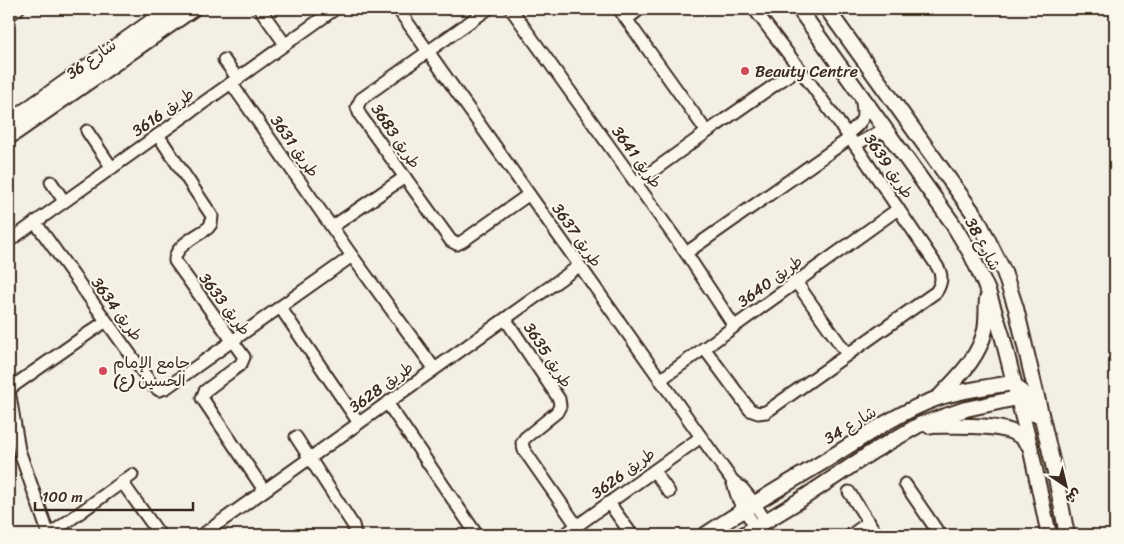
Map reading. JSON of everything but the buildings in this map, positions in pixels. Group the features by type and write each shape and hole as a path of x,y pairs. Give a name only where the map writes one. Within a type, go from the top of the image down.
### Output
{"street":[{"path":"9,16 18,9"},
{"name":"شارع 36","path":"9,122 170,9"},
{"name":"شارع 36","path":"9,137 192,9"},
{"path":"260,9 286,44"},
{"name":"طريق 3616","path":"9,241 335,9"},
{"name":"طريق 3637","path":"398,9 660,380 732,480 742,488 760,525"},
{"name":"طريق 3683","path":"488,9 360,99 358,107 360,115 451,241 457,244 463,242 528,195"},
{"name":"طريق 3641","path":"511,9 686,253 734,326"},
{"path":"620,9 707,132"},
{"path":"627,19 640,9"},
{"path":"754,9 851,139 861,140 877,133 890,134"},
{"name":"شارع 38","path":"799,9 890,134 951,221 971,254 988,291 1002,335 1013,383"},
{"name":"شارع 38","path":"827,9 956,188 988,236 1004,272 1016,308 1055,473 1067,535"},
{"name":"طريق 3631","path":"224,60 235,81 332,227 434,368"},
{"path":"636,183 798,68"},
{"path":"851,139 864,114 860,93"},
{"path":"87,131 112,168"},
{"name":"طريق 3633","path":"158,135 212,216 211,224 208,228 179,249 174,257 175,261 242,354 243,361 205,391 202,398 264,490"},
{"name":"طريق 3639","path":"686,253 851,139 942,276 940,288 932,296 766,412 758,413 747,406 704,348"},
{"path":"332,227 405,177"},
{"path":"51,182 64,201"},
{"name":"طريق 3640","path":"660,380 898,209"},
{"name":"طريق 3634","path":"35,222 153,386 159,390 166,388 352,256"},
{"name":"طريق 3628","path":"202,535 310,457 388,404 434,368 506,320 579,266"},
{"path":"796,282 847,354"},
{"path":"938,398 958,377 979,350 985,329 988,291"},
{"path":"280,307 359,424"},
{"path":"106,320 9,389 19,450 49,535 132,475"},
{"name":"طريق 3635","path":"506,320 559,399 560,406 557,412 525,438 522,444 524,450 577,526"},
{"path":"743,535 872,452 919,425 966,409 1020,396 1028,388 1032,376"},
{"path":"1013,383 1020,396 1049,535"},
{"name":"شارع 34","path":"705,535 904,413 938,398 970,389 1013,383"},
{"path":"1020,396 1032,407 1046,461 1055,473"},
{"path":"388,404 477,535"},
{"path":"919,425 964,425 1006,430 1018,434 1030,446"},
{"path":"296,437 353,525 355,533 353,535"},
{"name":"طريق 3626","path":"564,535 701,437"},
{"path":"9,458 19,450"},
{"path":"654,471 669,492"},
{"path":"122,482 160,535"},
{"path":"905,484 940,535"},
{"path":"849,492 878,535"},
{"path":"609,503 632,535"},
{"path":"851,535 869,522"}],"place":[{"name":"Beauty Centre","path":"745,71"},
{"name":"جامع الإمام الحسين (ع)","path":"103,371"}]}
